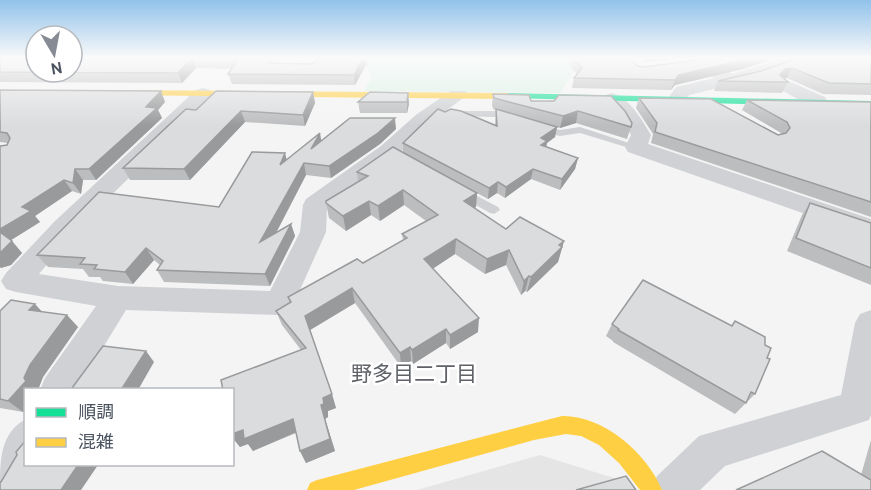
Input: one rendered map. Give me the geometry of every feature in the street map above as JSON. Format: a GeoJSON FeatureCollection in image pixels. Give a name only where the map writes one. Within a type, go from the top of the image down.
{"type":"FeatureCollection","features":[{"type":"Feature","properties":{"kind":"street"},"geometry":{"type":"LineString","coordinates":[[676,100],[682,91],[725,81]]}},
{"type":"Feature","properties":{"kind":"street"},"geometry":{"type":"LineString","coordinates":[[786,85],[818,101]]}},
{"type":"Feature","properties":{"kind":"street"},"geometry":{"type":"LineString","coordinates":[[108,93],[458,95],[818,101],[871,104]]}},
{"type":"Feature","properties":{"kind":"street"},"geometry":{"type":"LineString","coordinates":[[8,288],[64,227],[203,94]]}},
{"type":"Feature","properties":{"kind":"street"},"geometry":{"type":"LineString","coordinates":[[8,288],[118,298],[279,303],[313,232],[315,205],[395,154],[430,114],[458,95]]}},
{"type":"Feature","properties":{"kind":"street"},"geometry":{"type":"LineString","coordinates":[[612,99],[631,118],[641,135],[636,147],[871,228]]}},
{"type":"Feature","properties":{"kind":"street"},"geometry":{"type":"LineString","coordinates":[[708,100],[745,122]]}},
{"type":"Feature","properties":{"kind":"street"},"geometry":{"type":"LineString","coordinates":[[392,123],[430,114]]}},
{"type":"Feature","properties":{"kind":"street"},"geometry":{"type":"LineString","coordinates":[[58,388],[118,298]]}},
{"type":"Feature","properties":{"kind":"street"},"geometry":{"type":"LineString","coordinates":[[671,490],[712,450],[856,408],[871,323]]}},
{"type":"Feature","properties":{"kind":"street"},"geometry":{"type":"LineString","coordinates":[[317,490],[522,434],[564,425],[580,426],[600,434],[621,448],[652,490]]}},
{"type":"Feature","properties":{"kind":"street"},"geometry":{"type":"LineString","coordinates":[[0,478],[24,441]]}},
{"type":"Feature","properties":{"kind":"lane"},"geometry":{"type":"LineString","coordinates":[[430,114],[462,116],[495,114],[560,132],[580,130],[636,147]]}},
{"type":"Feature","properties":{"kind":"lane"},"geometry":{"type":"LineString","coordinates":[[452,187],[494,210]]}},
{"type":"Feature","properties":{"kind":"shaded area"},"geometry":{"type":"Polygon","coordinates":[[[540,455],[617,479],[625,490],[417,490],[540,455]]]}},
{"type":"Feature","properties":{"kind":"green space"},"geometry":{"type":"Polygon","coordinates":[[[370,81],[568,81],[560,93],[364,91],[370,81]]]}},
{"type":"Feature","properties":{"kind":"building"},"geometry":{"type":"Polygon","coordinates":[[[718,81],[787,81],[788,82],[718,81]]]}},
{"type":"Feature","properties":{"kind":"building"},"geometry":{"type":"Polygon","coordinates":[[[824,81],[871,81],[871,84],[824,81]]]}},
{"type":"Feature","properties":{"kind":"building"},"geometry":{"type":"Polygon","coordinates":[[[0,90],[161,91],[146,107],[157,108],[89,169],[75,169],[73,183],[64,180],[22,207],[31,211],[0,229],[0,146],[7,145],[10,138],[7,133],[0,132],[0,90]]]}},
{"type":"Feature","properties":{"kind":"building"},"geometry":{"type":"Polygon","coordinates":[[[216,91],[313,92],[303,115],[241,111],[184,169],[123,168],[186,109],[196,110],[216,91]]]}},
{"type":"Feature","properties":{"kind":"building"},"geometry":{"type":"Polygon","coordinates":[[[370,92],[408,93],[407,102],[358,102],[370,92]]]}},
{"type":"Feature","properties":{"kind":"building"},"geometry":{"type":"Polygon","coordinates":[[[493,94],[529,95],[531,101],[554,101],[559,95],[611,96],[625,111],[632,123],[631,127],[578,111],[563,116],[494,98],[493,94]]]}},
{"type":"Feature","properties":{"kind":"building"},"geometry":{"type":"Polygon","coordinates":[[[639,98],[711,99],[778,135],[786,133],[790,128],[787,122],[747,100],[871,102],[871,202],[655,132],[657,123],[639,98]]]}},
{"type":"Feature","properties":{"kind":"building"},"geometry":{"type":"Polygon","coordinates":[[[438,109],[445,112],[451,109],[461,111],[497,126],[496,109],[557,127],[541,138],[547,141],[541,145],[578,158],[562,179],[533,169],[506,187],[498,182],[489,188],[403,143],[438,109]]]}},
{"type":"Feature","properties":{"kind":"building"},"geometry":{"type":"Polygon","coordinates":[[[350,118],[395,118],[378,133],[329,166],[304,163],[260,242],[291,224],[265,274],[157,270],[163,261],[146,248],[125,272],[94,269],[97,265],[80,264],[85,258],[37,255],[99,192],[219,207],[252,152],[285,153],[280,165],[320,133],[311,149],[350,118]]]}},
{"type":"Feature","properties":{"kind":"building"},"geometry":{"type":"Polygon","coordinates":[[[393,147],[477,193],[464,201],[506,229],[520,217],[564,241],[559,245],[562,247],[524,281],[509,250],[487,259],[456,239],[424,259],[479,318],[450,335],[446,329],[412,350],[410,347],[400,353],[352,288],[305,316],[332,394],[323,398],[324,404],[321,405],[330,439],[300,451],[293,419],[244,439],[243,430],[234,433],[234,388],[223,388],[221,380],[306,348],[276,311],[291,302],[288,297],[357,259],[363,263],[407,238],[402,234],[438,215],[403,190],[378,206],[369,201],[343,216],[326,201],[368,176],[357,172],[393,147]]]}},
{"type":"Feature","properties":{"kind":"building"},"geometry":{"type":"Polygon","coordinates":[[[810,203],[871,223],[871,268],[796,238],[810,203]]]}},
{"type":"Feature","properties":{"kind":"building"},"geometry":{"type":"Polygon","coordinates":[[[0,232],[12,241],[0,253],[0,232]]]}},
{"type":"Feature","properties":{"kind":"building"},"geometry":{"type":"Polygon","coordinates":[[[643,280],[732,326],[735,321],[765,337],[765,345],[771,348],[767,358],[770,359],[755,394],[751,392],[746,403],[618,330],[612,324],[643,280]]]}},
{"type":"Feature","properties":{"kind":"building"},"geometry":{"type":"Polygon","coordinates":[[[11,300],[35,304],[29,310],[67,315],[30,365],[24,378],[26,381],[8,401],[0,399],[0,311],[11,300]]]}},
{"type":"Feature","properties":{"kind":"building"},"geometry":{"type":"Polygon","coordinates":[[[103,346],[146,351],[122,388],[72,388],[103,346]]]}},
{"type":"Feature","properties":{"kind":"building"},"geometry":{"type":"Polygon","coordinates":[[[24,442],[24,466],[77,466],[61,490],[0,490],[0,482],[17,455],[16,452],[24,442]]]}},
{"type":"Feature","properties":{"kind":"building"},"geometry":{"type":"Polygon","coordinates":[[[822,451],[871,480],[871,490],[736,490],[822,451]]]}},
{"type":"Feature","properties":{"kind":"building"},"geometry":{"type":"Polygon","coordinates":[[[626,476],[636,490],[576,490],[626,476]]]}},
{"type":"Feature","properties":{"kind":"traffic: fast"},"geometry":{"type":"LineString","coordinates":[[507,96],[871,104]]}},
{"type":"Feature","properties":{"kind":"traffic: slow"},"geometry":{"type":"LineString","coordinates":[[117,93],[507,96]]}},
{"type":"Feature","properties":{"kind":"traffic: slow"},"geometry":{"type":"LineString","coordinates":[[317,490],[534,431],[566,425],[594,431],[605,438],[626,457],[652,490]]}},
{"type":"Feature","properties":{"kind":"district","name":"野多目二丁目"},"geometry":{"type":"Point","coordinates":[414,375]}}]}
